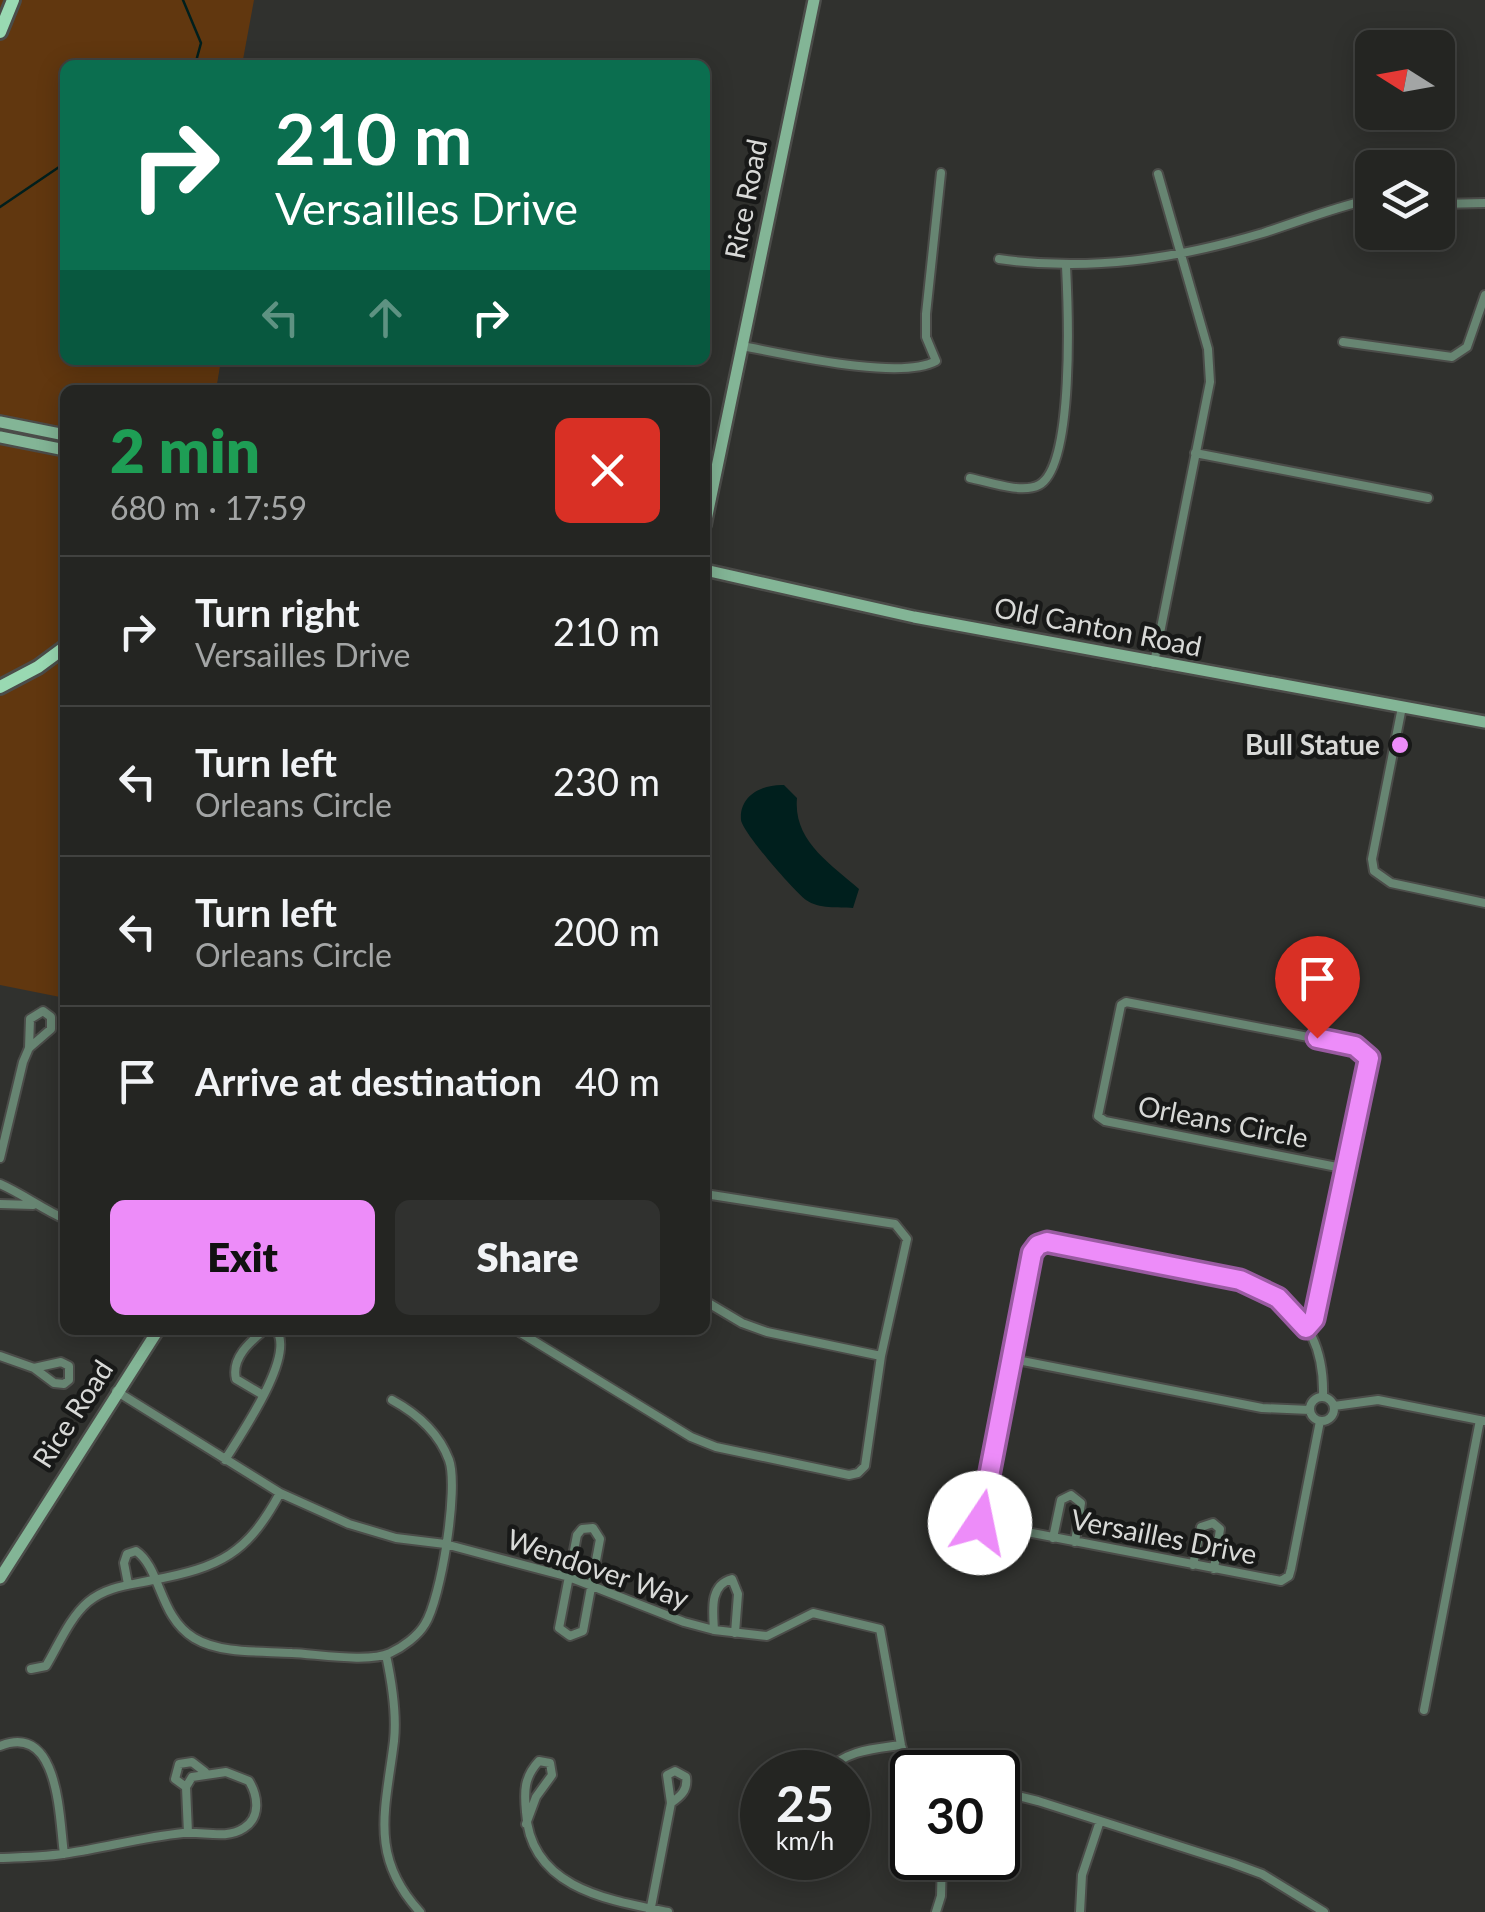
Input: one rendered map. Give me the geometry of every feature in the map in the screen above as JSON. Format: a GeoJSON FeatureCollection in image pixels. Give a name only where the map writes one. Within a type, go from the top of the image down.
{"type":"FeatureCollection","features":[{"type":"Feature","properties":{"kind":"main road"},"geometry":{"type":"LineString","coordinates":[[0,32],[12,0]]}},
{"type":"Feature","properties":{"kind":"main road","name":"Rice Road"},"geometry":{"type":"LineString","coordinates":[[710,501],[814,0]]}},
{"type":"Feature","properties":{"kind":"main road"},"geometry":{"type":"LineString","coordinates":[[0,422],[60,434]]}},
{"type":"Feature","properties":{"kind":"main road"},"geometry":{"type":"LineString","coordinates":[[0,437],[60,449]]}},
{"type":"Feature","properties":{"kind":"main road","name":"Old Canton Road"},"geometry":{"type":"LineString","coordinates":[[710,571],[914,618],[1485,722]]}},
{"type":"Feature","properties":{"kind":"main road"},"geometry":{"type":"LineString","coordinates":[[0,687],[60,651]]}},
{"type":"Feature","properties":{"kind":"main road","name":"Rice Road"},"geometry":{"type":"LineString","coordinates":[[0,1578],[155,1335]]}},
{"type":"Feature","properties":{"kind":"street"},"geometry":{"type":"LineString","coordinates":[[742,346],[896,368],[923,368],[936,360],[929,350],[926,314],[941,174]]}},
{"type":"Feature","properties":{"kind":"street"},"geometry":{"type":"LineString","coordinates":[[1154,663],[1210,382],[1208,349],[1158,174]]}},
{"type":"Feature","properties":{"kind":"street"},"geometry":{"type":"LineString","coordinates":[[999,259],[1066,266],[1183,254],[1355,203]]}},
{"type":"Feature","properties":{"kind":"street"},"geometry":{"type":"LineString","coordinates":[[1455,204],[1485,205]]}},
{"type":"Feature","properties":{"kind":"street"},"geometry":{"type":"LineString","coordinates":[[970,478],[1030,489],[1044,483],[1054,467],[1065,405],[1070,332],[1066,266]]}},
{"type":"Feature","properties":{"kind":"street"},"geometry":{"type":"LineString","coordinates":[[1343,342],[1452,357],[1466,347],[1485,295]]}},
{"type":"Feature","properties":{"kind":"street"},"geometry":{"type":"LineString","coordinates":[[1195,453],[1428,498]]}},
{"type":"Feature","properties":{"kind":"street"},"geometry":{"type":"LineString","coordinates":[[1402,707],[1372,859],[1374,871],[1391,883],[1485,903]]}},
{"type":"Feature","properties":{"kind":"street","name":"Orleans Circle"},"geometry":{"type":"LineString","coordinates":[[1306,1328],[1318,1312],[1347,1169],[1369,1058],[1365,1051],[1317,1038],[1126,1002],[1121,1005],[1098,1116],[1105,1121],[1347,1169]]}},
{"type":"Feature","properties":{"kind":"street"},"geometry":{"type":"LineString","coordinates":[[0,1158],[18,1076],[29,1048],[30,1019],[43,1011],[52,1017],[52,1029],[29,1048]]}},
{"type":"Feature","properties":{"kind":"street"},"geometry":{"type":"LineString","coordinates":[[0,1184],[25,1196],[33,1205]]}},
{"type":"Feature","properties":{"kind":"street"},"geometry":{"type":"LineString","coordinates":[[524,1335],[691,1437],[716,1446],[858,1474],[864,1466],[906,1239],[903,1230],[895,1224],[710,1195]]}},
{"type":"Feature","properties":{"kind":"street"},"geometry":{"type":"LineString","coordinates":[[0,1204],[33,1205],[60,1217]]}},
{"type":"Feature","properties":{"kind":"street"},"geometry":{"type":"LineString","coordinates":[[1001,1528],[994,1555],[983,1558],[974,1549],[1032,1253],[1038,1245],[1047,1242],[1240,1280],[1278,1298],[1306,1328],[1320,1365],[1323,1397],[1334,1406],[1378,1400],[1483,1420],[1424,1710]]}},
{"type":"Feature","properties":{"kind":"street"},"geometry":{"type":"LineString","coordinates":[[710,1304],[767,1332],[882,1356]]}},
{"type":"Feature","properties":{"kind":"street"},"geometry":{"type":"LineString","coordinates":[[259,1335],[236,1359],[234,1370],[236,1379],[263,1394]]}},
{"type":"Feature","properties":{"kind":"street"},"geometry":{"type":"LineString","coordinates":[[226,1460],[279,1360],[279,1335]]}},
{"type":"Feature","properties":{"kind":"street"},"geometry":{"type":"LineString","coordinates":[[0,1356],[34,1368],[54,1383],[69,1380],[70,1366],[60,1362],[34,1368]]}},
{"type":"Feature","properties":{"kind":"street"},"geometry":{"type":"LineString","coordinates":[[1012,1360],[1262,1408],[1310,1410],[1320,1421],[1330,1418],[1334,1406]]}},
{"type":"Feature","properties":{"kind":"street","name":"Wendover Way"},"geometry":{"type":"LineString","coordinates":[[116,1391],[280,1493],[349,1524],[569,1576],[714,1630],[767,1636],[813,1613],[880,1629],[902,1750]]}},
{"type":"Feature","properties":{"kind":"street"},"geometry":{"type":"LineString","coordinates":[[1310,1410],[1314,1400],[1323,1397]]}},
{"type":"Feature","properties":{"kind":"street"},"geometry":{"type":"LineString","coordinates":[[128,1584],[124,1562],[127,1554],[136,1550],[144,1556],[179,1625],[196,1639],[223,1647],[386,1656],[407,1644],[425,1625],[434,1599],[453,1489],[450,1461],[435,1435],[412,1411],[392,1400]]}},
{"type":"Feature","properties":{"kind":"street","name":"Versailles Drive"},"geometry":{"type":"LineString","coordinates":[[980,1523],[1274,1581],[1288,1576],[1320,1421]]}},
{"type":"Feature","properties":{"kind":"street"},"geometry":{"type":"LineString","coordinates":[[31,1669],[46,1666],[86,1603],[103,1592],[210,1566],[240,1550],[265,1520],[280,1493]]}},
{"type":"Feature","properties":{"kind":"street"},"geometry":{"type":"LineString","coordinates":[[1053,1538],[1060,1503],[1070,1495],[1079,1499],[1082,1508],[1075,1542]]}},
{"type":"Feature","properties":{"kind":"street"},"geometry":{"type":"LineString","coordinates":[[1193,1565],[1201,1526],[1213,1523],[1221,1536],[1214,1569]]}},
{"type":"Feature","properties":{"kind":"street"},"geometry":{"type":"LineString","coordinates":[[593,1528],[600,1539],[593,1586],[582,1631],[577,1635],[564,1634],[559,1628],[569,1576],[577,1535],[582,1529],[593,1528]]}},
{"type":"Feature","properties":{"kind":"street"},"geometry":{"type":"LineString","coordinates":[[714,1630],[716,1589],[732,1579],[738,1594],[735,1633]]}},
{"type":"Feature","properties":{"kind":"street"},"geometry":{"type":"LineString","coordinates":[[386,1656],[394,1706],[394,1739],[384,1796],[384,1838],[393,1875],[420,1912]]}},
{"type":"Feature","properties":{"kind":"street"},"geometry":{"type":"LineString","coordinates":[[859,1750],[901,1745]]}},
{"type":"Feature","properties":{"kind":"street"},"geometry":{"type":"LineString","coordinates":[[0,1746],[29,1746],[44,1754],[52,1769],[64,1854]]}},
{"type":"Feature","properties":{"kind":"street"},"geometry":{"type":"LineString","coordinates":[[526,1824],[536,1797],[552,1776],[550,1763],[545,1760],[535,1765],[526,1782],[526,1824],[535,1848],[553,1872],[573,1887],[598,1897],[668,1912]]}},
{"type":"Feature","properties":{"kind":"street"},"geometry":{"type":"LineString","coordinates":[[186,1786],[175,1779],[179,1764],[192,1762],[206,1773]]}},
{"type":"Feature","properties":{"kind":"street"},"geometry":{"type":"LineString","coordinates":[[0,1858],[64,1854],[188,1832],[233,1833],[247,1827],[256,1812],[258,1800],[248,1781],[226,1772],[192,1777],[186,1786],[188,1832]]}},
{"type":"Feature","properties":{"kind":"street"},"geometry":{"type":"LineString","coordinates":[[1020,1797],[1262,1874],[1324,1912]]}},
{"type":"Feature","properties":{"kind":"street"},"geometry":{"type":"LineString","coordinates":[[650,1910],[671,1803]]}},
{"type":"Feature","properties":{"kind":"street"},"geometry":{"type":"LineString","coordinates":[[1080,1912],[1082,1874],[1100,1822]]}},
{"type":"Feature","properties":{"kind":"street"},"geometry":{"type":"LineString","coordinates":[[936,1912],[941,1880]]}},
{"type":"Feature","properties":{"kind":"shaded area"},"geometry":{"type":"Polygon","coordinates":[[[0,0],[254,0],[243,60],[60,60],[60,365],[220,365],[217,385],[60,385],[60,997],[0,985],[0,0]]]}},
{"type":"Feature","properties":{"kind":"water"},"geometry":{"type":"Polygon","coordinates":[[[784,785],[797,798],[797,813],[807,839],[859,889],[853,908],[823,906],[806,900],[744,827],[741,811],[748,798],[761,789],[784,785]]]}},
{"type":"Feature","properties":{"kind":"waterway"},"geometry":{"type":"LineString","coordinates":[[183,0],[201,43],[196,60]]}},
{"type":"Feature","properties":{"kind":"waterway"},"geometry":{"type":"LineString","coordinates":[[0,207],[60,166]]}},
{"type":"Feature","properties":{"kind":"place","name":"Bull Statue"},"geometry":{"type":"Point","coordinates":[1400,745]}},
{"type":"Feature","properties":{"kind":"route"},"geometry":{"type":"LineString","coordinates":[[980,1523],[1032,1253],[1038,1245],[1047,1242],[1240,1280],[1278,1298],[1306,1328],[1314,1319],[1369,1058],[1355,1046],[1317,1038]]}}]}
